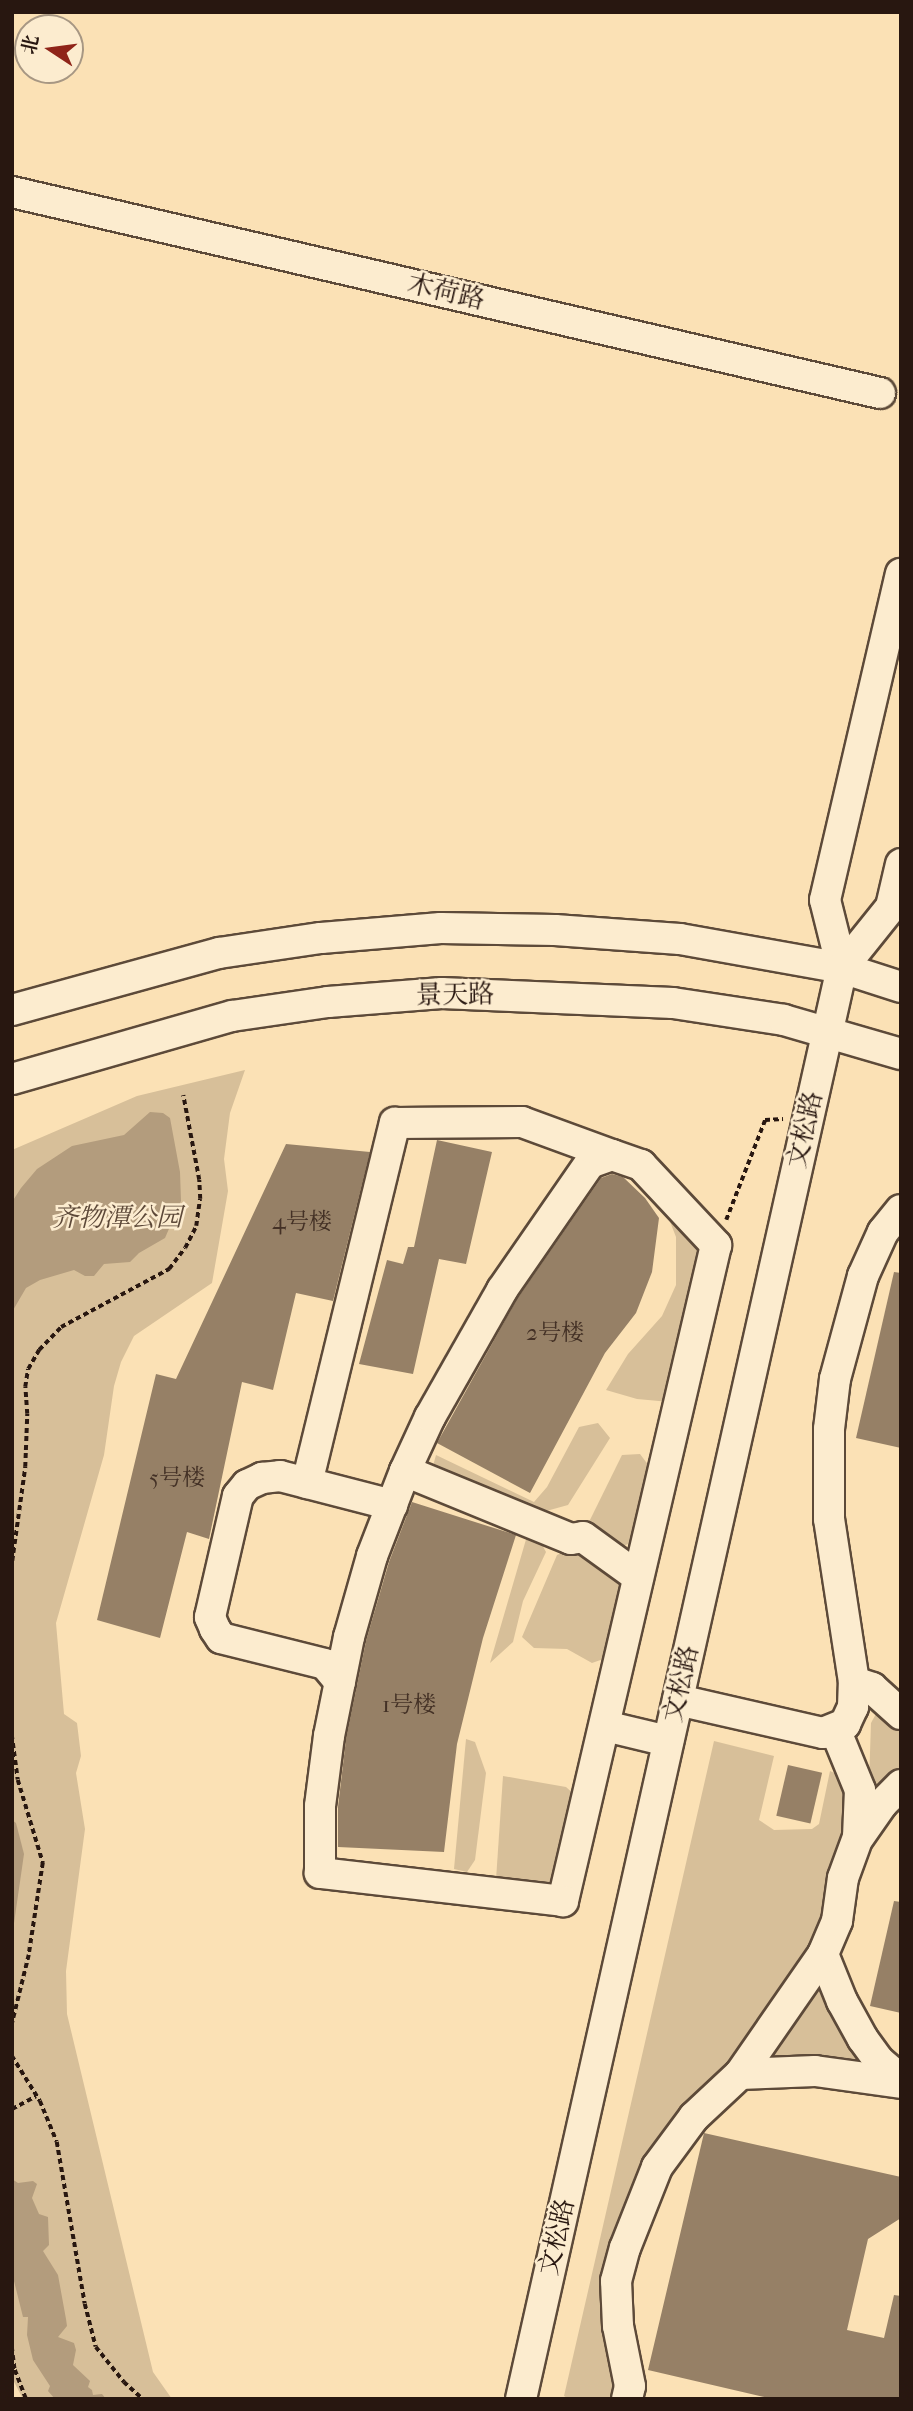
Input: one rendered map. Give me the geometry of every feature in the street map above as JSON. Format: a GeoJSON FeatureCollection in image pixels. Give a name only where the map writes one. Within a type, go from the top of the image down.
{"type":"FeatureCollection","features":[{"type":"Feature","properties":{"kind":"street","name":"木荷路"},"geometry":{"type":"LineString","coordinates":[[12,192],[880,393]]}},
{"type":"Feature","properties":{"kind":"street","name":"文松路"},"geometry":{"type":"LineString","coordinates":[[842,968],[825,900],[901,574]]}},
{"type":"Feature","properties":{"kind":"street","name":"文松路"},"geometry":{"type":"LineString","coordinates":[[521,2399],[842,968],[891,907],[901,864]]}},
{"type":"Feature","properties":{"kind":"street"},"geometry":{"type":"LineString","coordinates":[[12,1010],[219,953],[321,938],[441,928],[555,930],[680,939],[842,968],[901,987]]}},
{"type":"Feature","properties":{"kind":"street","name":"景天路"},"geometry":{"type":"LineString","coordinates":[[12,1079],[232,1016],[328,1002],[442,993],[673,1003],[784,1020],[901,1054]]}},
{"type":"Feature","properties":{"kind":"street"},"geometry":{"type":"LineString","coordinates":[[307,1483],[395,1123],[522,1122],[641,1165],[716,1245],[562,1901],[320,1873],[320,1807],[340,1682],[372,1556],[405,1471],[430,1417],[502,1290],[590,1163],[612,1155]]}},
{"type":"Feature","properties":{"kind":"street"},"geometry":{"type":"LineString","coordinates":[[678,1700],[823,1733],[845,1724],[853,1707],[854,1682],[829,1519],[828,1429],[835,1379],[863,1276],[883,1232],[901,1210]]}},
{"type":"Feature","properties":{"kind":"street"},"geometry":{"type":"LineString","coordinates":[[405,1471],[571,1539],[583,1537],[638,1577]]}},
{"type":"Feature","properties":{"kind":"street"},"geometry":{"type":"LineString","coordinates":[[340,1682],[325,1664],[221,1638],[210,1617],[238,1496],[247,1485],[262,1478],[279,1476],[392,1504]]}},
{"type":"Feature","properties":{"kind":"street"},"geometry":{"type":"LineString","coordinates":[[854,1682],[872,1688],[901,1714]]}},
{"type":"Feature","properties":{"kind":"street"},"geometry":{"type":"LineString","coordinates":[[604,1726],[668,1741]]}},
{"type":"Feature","properties":{"kind":"street"},"geometry":{"type":"LineString","coordinates":[[835,1729],[860,1790],[859,1838]]}},
{"type":"Feature","properties":{"kind":"street"},"geometry":{"type":"LineString","coordinates":[[627,2399],[630,2386],[618,2326],[616,2281],[625,2248],[657,2167],[694,2117],[740,2074],[823,1954],[837,1921],[843,1878],[859,1838],[882,1804],[901,1784]]}},
{"type":"Feature","properties":{"kind":"street"},"geometry":{"type":"LineString","coordinates":[[823,1954],[842,2001],[863,2039],[878,2060],[901,2081]]}},
{"type":"Feature","properties":{"kind":"street"},"geometry":{"type":"LineString","coordinates":[[740,2074],[815,2071],[901,2081]]}},
{"type":"Feature","properties":{"kind":"path"},"geometry":{"type":"LineString","coordinates":[[12,1561],[25,1467],[25,1387],[28,1369],[39,1350],[61,1327],[169,1269],[186,1248],[195,1226],[200,1199],[199,1180],[183,1095]]}},
{"type":"Feature","properties":{"kind":"path"},"geometry":{"type":"LineString","coordinates":[[716,1245],[765,1121],[808,1117]]}},
{"type":"Feature","properties":{"kind":"path"},"geometry":{"type":"LineString","coordinates":[[12,1735],[18,1780],[34,1824],[43,1863],[27,1966],[12,2024]]}},
{"type":"Feature","properties":{"kind":"path"},"geometry":{"type":"LineString","coordinates":[[12,2056],[36,2096],[60,2155],[65,2197],[96,2347],[124,2382],[143,2399]]}},
{"type":"Feature","properties":{"kind":"path"},"geometry":{"type":"LineString","coordinates":[[13,2109],[36,2096]]}},
{"type":"Feature","properties":{"kind":"path"},"geometry":{"type":"LineString","coordinates":[[12,2347],[15,2370],[26,2399]]}},
{"type":"Feature","properties":{"kind":"green space","name":"齐物潭公园"},"geometry":{"type":"Polygon","coordinates":[[[245,1070],[230,1113],[224,1159],[228,1191],[212,1283],[134,1336],[121,1362],[114,1386],[104,1455],[56,1623],[64,1714],[77,1723],[81,1756],[76,1773],[85,1829],[66,1971],[67,2014],[153,2372],[172,2399],[23,2399],[12,2378],[12,1150],[137,1096],[245,1070]]]}},
{"type":"Feature","properties":{"kind":"green space"},"geometry":{"type":"Polygon","coordinates":[[[632,1173],[703,1251],[670,1402],[637,1399],[606,1390],[628,1354],[662,1316],[676,1285],[676,1237],[669,1219],[632,1173]]]}},
{"type":"Feature","properties":{"kind":"green space"},"geometry":{"type":"Polygon","coordinates":[[[598,1423],[610,1438],[568,1505],[539,1513],[433,1466],[436,1455],[534,1502],[547,1487],[579,1427],[598,1423]]]}},
{"type":"Feature","properties":{"kind":"green space"},"geometry":{"type":"Polygon","coordinates":[[[640,1454],[652,1470],[638,1540],[623,1546],[611,1543],[587,1526],[622,1455],[640,1454]]]}},
{"type":"Feature","properties":{"kind":"green space"},"geometry":{"type":"Polygon","coordinates":[[[527,1536],[540,1541],[546,1552],[523,1601],[513,1642],[490,1663],[527,1536]]]}},
{"type":"Feature","properties":{"kind":"green space"},"geometry":{"type":"Polygon","coordinates":[[[574,1547],[626,1577],[609,1657],[592,1663],[567,1649],[534,1648],[522,1637],[557,1555],[574,1547]]]}},
{"type":"Feature","properties":{"kind":"green space"},"geometry":{"type":"Polygon","coordinates":[[[877,1712],[901,1724],[901,1774],[875,1794],[869,1783],[871,1723],[877,1712]]]}},
{"type":"Feature","properties":{"kind":"green space"},"geometry":{"type":"Polygon","coordinates":[[[466,1739],[475,1742],[486,1773],[475,1860],[467,1872],[454,1869],[466,1739]]]}},
{"type":"Feature","properties":{"kind":"green space"},"geometry":{"type":"Polygon","coordinates":[[[714,1741],[774,1756],[759,1820],[774,1830],[812,1829],[819,1824],[830,1771],[841,1776],[851,1787],[849,1831],[819,1937],[738,2060],[645,2161],[615,2399],[569,2399],[564,2396],[714,1741]]]}},
{"type":"Feature","properties":{"kind":"green space"},"geometry":{"type":"Polygon","coordinates":[[[503,1776],[566,1787],[576,1796],[556,1889],[496,1880],[503,1776]]]}},
{"type":"Feature","properties":{"kind":"green space"},"geometry":{"type":"Polygon","coordinates":[[[818,1986],[824,1986],[859,2056],[853,2064],[770,2061],[771,2053],[818,1986]]]}},
{"type":"Feature","properties":{"kind":"shaded area"},"geometry":{"type":"Polygon","coordinates":[[[150,1112],[163,1113],[170,1118],[180,1172],[181,1201],[165,1238],[139,1253],[130,1262],[104,1264],[94,1276],[85,1276],[74,1270],[40,1280],[26,1288],[12,1312],[12,1202],[21,1188],[37,1169],[72,1146],[124,1135],[150,1112]]]}},
{"type":"Feature","properties":{"kind":"shaded area"},"geometry":{"type":"Polygon","coordinates":[[[12,1820],[16,1823],[24,1854],[12,1937],[12,1820]]]}},
{"type":"Feature","properties":{"kind":"shaded area"},"geometry":{"type":"Polygon","coordinates":[[[12,2179],[18,2183],[33,2181],[37,2184],[32,2198],[39,2214],[48,2217],[49,2245],[43,2251],[58,2275],[67,2326],[58,2337],[74,2343],[76,2350],[73,2365],[90,2381],[88,2387],[93,2395],[102,2394],[106,2399],[55,2399],[48,2391],[50,2386],[33,2360],[27,2335],[28,2317],[23,2317],[12,2273],[12,2179]]]}},
{"type":"Feature","properties":{"kind":"building"},"geometry":{"type":"Polygon","coordinates":[[[437,1140],[492,1152],[466,1264],[439,1259],[413,1374],[359,1364],[387,1260],[403,1264],[408,1247],[414,1247],[437,1140]]]}},
{"type":"Feature","properties":{"kind":"building"},"geometry":{"type":"Polygon","coordinates":[[[286,1144],[370,1152],[333,1301],[296,1293],[273,1390],[242,1382],[209,1539],[187,1532],[160,1638],[97,1620],[156,1374],[176,1379],[286,1144]]]}},
{"type":"Feature","properties":{"kind":"building"},"geometry":{"type":"Polygon","coordinates":[[[612,1174],[623,1177],[645,1198],[659,1218],[652,1272],[636,1313],[605,1353],[530,1493],[437,1443],[517,1299],[601,1178],[612,1174]]]}},
{"type":"Feature","properties":{"kind":"building"},"geometry":{"type":"Polygon","coordinates":[[[894,1272],[901,1273],[901,1448],[856,1438],[894,1272]]]}},
{"type":"Feature","properties":{"kind":"building"},"geometry":{"type":"Polygon","coordinates":[[[412,1502],[516,1535],[483,1638],[457,1744],[444,1852],[338,1847],[338,1807],[346,1739],[366,1641],[389,1562],[412,1502]]]}},
{"type":"Feature","properties":{"kind":"building"},"geometry":{"type":"Polygon","coordinates":[[[788,1765],[822,1773],[810,1824],[776,1816],[788,1765]]]}},
{"type":"Feature","properties":{"kind":"building"},"geometry":{"type":"Polygon","coordinates":[[[894,1901],[901,1902],[901,2013],[870,2006],[894,1901]]]}},
{"type":"Feature","properties":{"kind":"building"},"geometry":{"type":"Polygon","coordinates":[[[704,2133],[901,2177],[901,2218],[868,2239],[847,2330],[884,2338],[894,2295],[901,2296],[901,2399],[773,2399],[648,2370],[704,2133]]]}}]}
